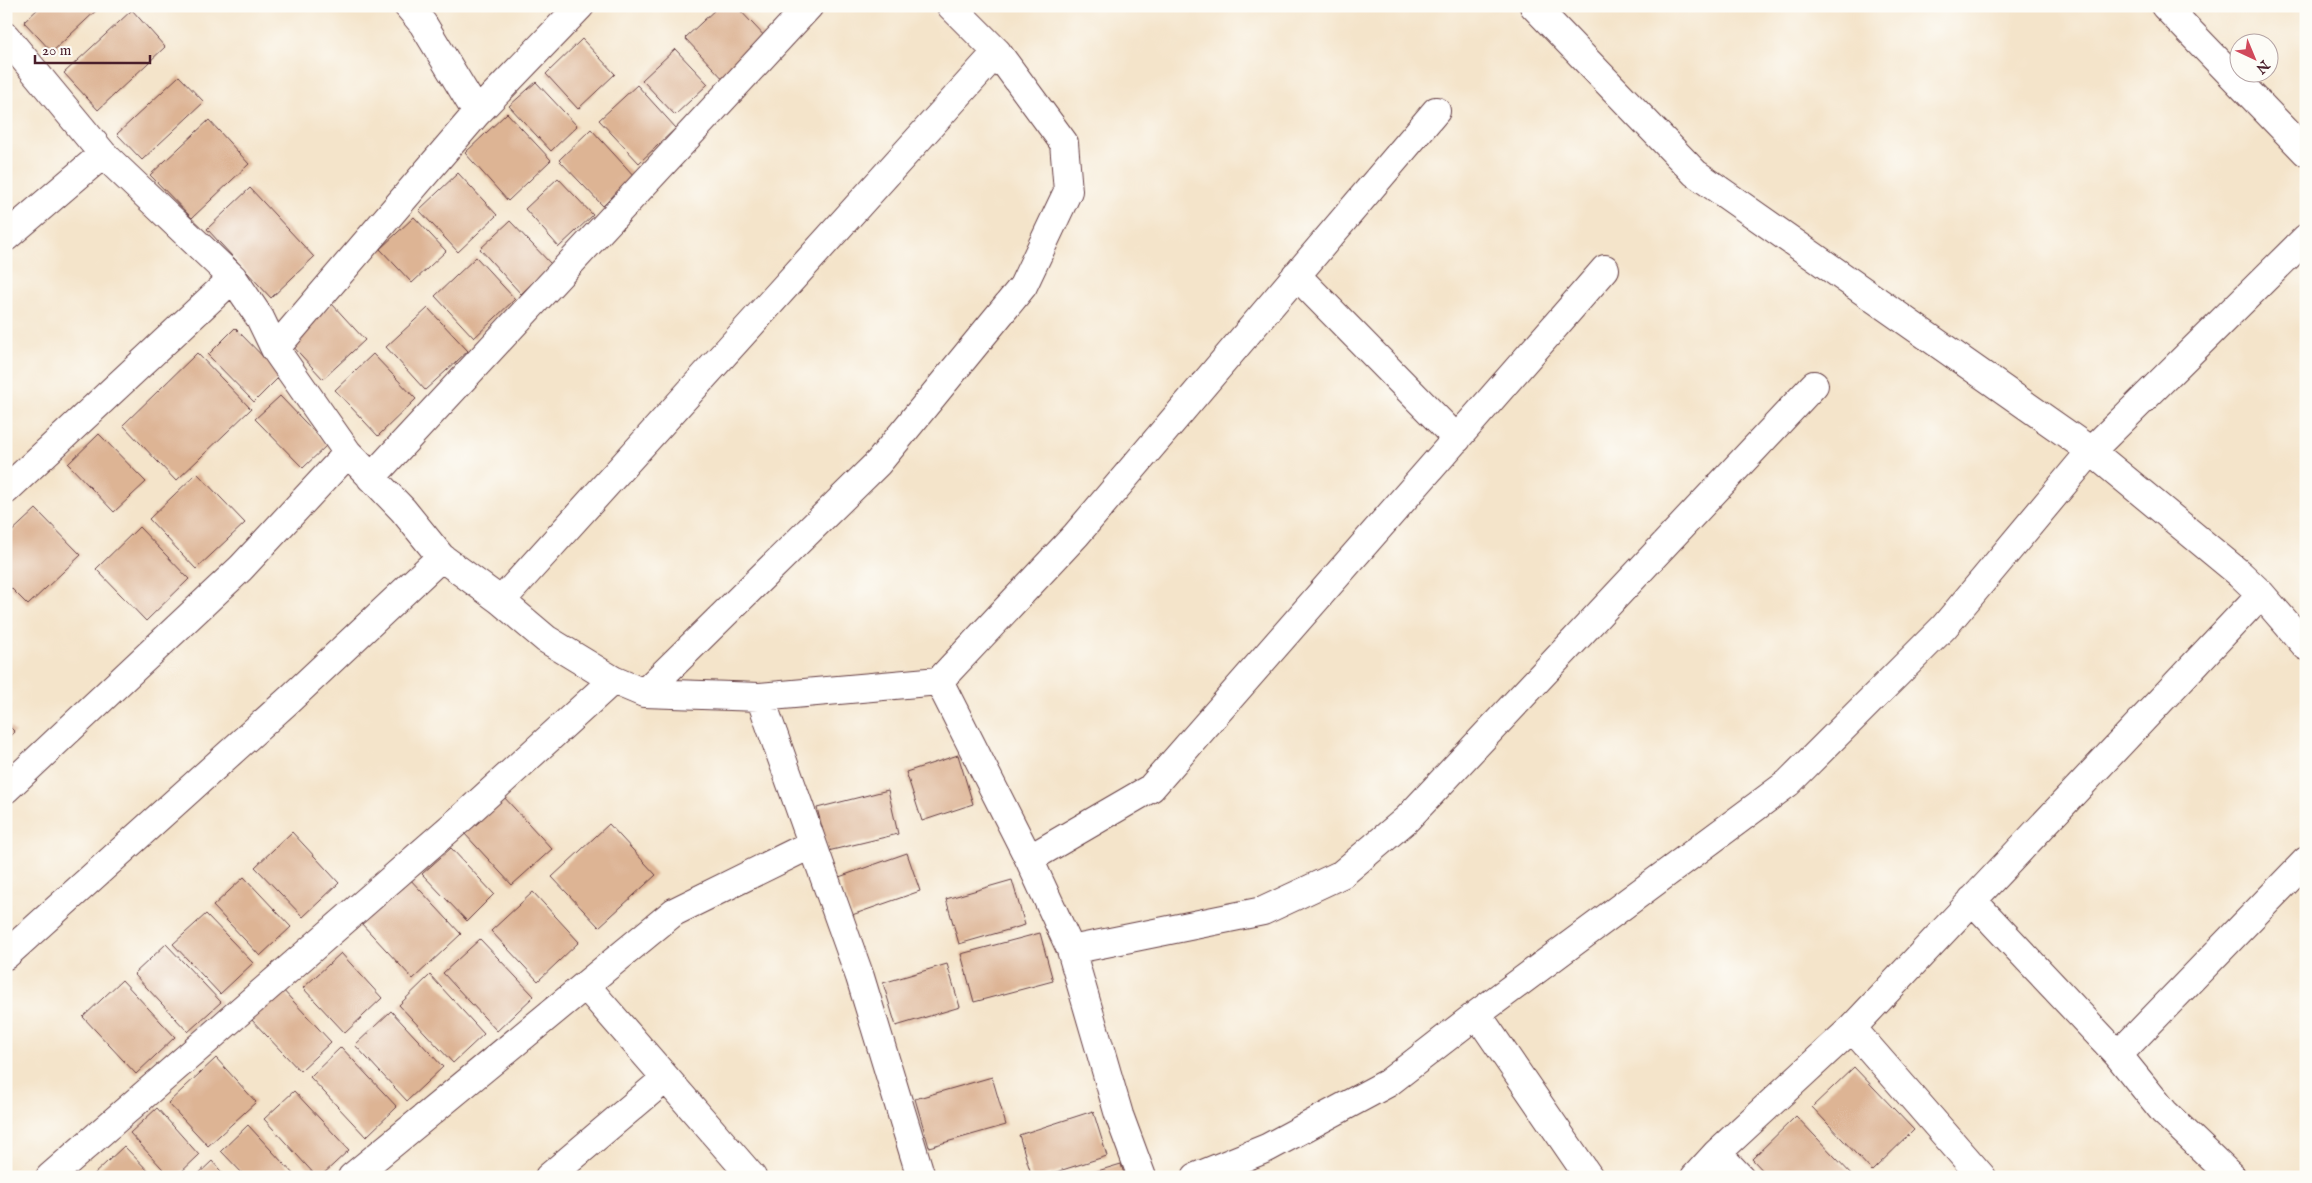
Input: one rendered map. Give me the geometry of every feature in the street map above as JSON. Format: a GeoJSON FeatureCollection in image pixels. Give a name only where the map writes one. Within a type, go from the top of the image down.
{"type":"FeatureCollection","features":[{"type":"Feature","properties":{"kind":"street"},"geometry":{"type":"LineString","coordinates":[[408,6],[423,24],[477,113]]}},
{"type":"Feature","properties":{"kind":"street"},"geometry":{"type":"LineString","coordinates":[[275,349],[477,113],[580,6]]}},
{"type":"Feature","properties":{"kind":"street"},"geometry":{"type":"LineString","coordinates":[[371,478],[809,6]]}},
{"type":"Feature","properties":{"kind":"street"},"geometry":{"type":"LineString","coordinates":[[644,693],[878,463],[1023,286],[1068,191],[1064,142],[996,52],[951,6]]}},
{"type":"Feature","properties":{"kind":"street"},"geometry":{"type":"LineString","coordinates":[[1534,6],[1695,173],[2091,450],[2240,574],[2261,594],[2306,646]]}},
{"type":"Feature","properties":{"kind":"street"},"geometry":{"type":"LineString","coordinates":[[2165,6],[2306,152]]}},
{"type":"Feature","properties":{"kind":"street"},"geometry":{"type":"LineString","coordinates":[[6,37],[103,154],[233,278],[260,318],[275,349],[348,453],[402,510],[440,557],[501,601],[546,638],[613,680],[644,693],[760,697],[939,681],[1076,535],[1436,111]]}},
{"type":"Feature","properties":{"kind":"street"},"geometry":{"type":"LineString","coordinates":[[501,601],[996,52]]}},
{"type":"Feature","properties":{"kind":"street"},"geometry":{"type":"LineString","coordinates":[[6,237],[103,154]]}},
{"type":"Feature","properties":{"kind":"street"},"geometry":{"type":"LineString","coordinates":[[1196,1177],[1266,1148],[1388,1083],[1477,1014],[1788,782],[1944,626],[2091,450],[2306,238]]}},
{"type":"Feature","properties":{"kind":"street"},"geometry":{"type":"LineString","coordinates":[[1029,859],[1151,788],[1606,269]]}},
{"type":"Feature","properties":{"kind":"street"},"geometry":{"type":"LineString","coordinates":[[1296,275],[1457,439]]}},
{"type":"Feature","properties":{"kind":"street"},"geometry":{"type":"LineString","coordinates":[[6,490],[233,278]]}},
{"type":"Feature","properties":{"kind":"street"},"geometry":{"type":"LineString","coordinates":[[1071,950],[1263,911],[1342,874],[1407,818],[1814,385]]}},
{"type":"Feature","properties":{"kind":"street"},"geometry":{"type":"LineString","coordinates":[[6,789],[241,568],[348,453]]}},
{"type":"Feature","properties":{"kind":"street"},"geometry":{"type":"LineString","coordinates":[[6,955],[291,698],[440,557]]}},
{"type":"Feature","properties":{"kind":"street"},"geometry":{"type":"LineString","coordinates":[[1695,1177],[1717,1153],[1852,1028],[2261,594]]}},
{"type":"Feature","properties":{"kind":"street"},"geometry":{"type":"LineString","coordinates":[[50,1177],[464,816],[613,680]]}},
{"type":"Feature","properties":{"kind":"street"},"geometry":{"type":"LineString","coordinates":[[939,681],[1029,859],[1071,950],[1118,1115],[1142,1177]]}},
{"type":"Feature","properties":{"kind":"street"},"geometry":{"type":"LineString","coordinates":[[760,697],[860,977],[921,1177]]}},
{"type":"Feature","properties":{"kind":"street"},"geometry":{"type":"LineString","coordinates":[[352,1177],[674,912],[812,844]]}},
{"type":"Feature","properties":{"kind":"street"},"geometry":{"type":"LineString","coordinates":[[2118,1055],[2306,861]]}},
{"type":"Feature","properties":{"kind":"street"},"geometry":{"type":"LineString","coordinates":[[1972,900],[2118,1055],[2164,1112],[2232,1177]]}},
{"type":"Feature","properties":{"kind":"street"},"geometry":{"type":"LineString","coordinates":[[586,986],[752,1177]]}},
{"type":"Feature","properties":{"kind":"street"},"geometry":{"type":"LineString","coordinates":[[1477,1014],[1589,1177]]}},
{"type":"Feature","properties":{"kind":"street"},"geometry":{"type":"LineString","coordinates":[[1852,1028],[1982,1177]]}},
{"type":"Feature","properties":{"kind":"street"},"geometry":{"type":"LineString","coordinates":[[549,1177],[666,1078]]}},
{"type":"Feature","properties":{"kind":"street"},"geometry":{"type":"LineString","coordinates":[[1717,1153],[1740,1177]]}},
{"type":"Feature","properties":{"kind":"building"},"geometry":{"type":"Polygon","coordinates":[[[41,6],[101,6],[52,52],[24,22],[41,6]]]}},
{"type":"Feature","properties":{"kind":"building"},"geometry":{"type":"Polygon","coordinates":[[[719,6],[736,6],[769,41],[726,82],[685,38],[719,6]]]}},
{"type":"Feature","properties":{"kind":"building"},"geometry":{"type":"Polygon","coordinates":[[[132,10],[165,47],[98,110],[64,73],[132,10]]]}},
{"type":"Feature","properties":{"kind":"building"},"geometry":{"type":"Polygon","coordinates":[[[582,39],[615,74],[578,109],[546,74],[582,39]]]}},
{"type":"Feature","properties":{"kind":"building"},"geometry":{"type":"Polygon","coordinates":[[[675,49],[708,84],[675,115],[642,80],[675,49]]]}},
{"type":"Feature","properties":{"kind":"building"},"geometry":{"type":"Polygon","coordinates":[[[179,76],[204,102],[142,160],[117,134],[179,76]]]}},
{"type":"Feature","properties":{"kind":"building"},"geometry":{"type":"Polygon","coordinates":[[[536,82],[577,126],[551,151],[509,106],[536,82]]]}},
{"type":"Feature","properties":{"kind":"building"},"geometry":{"type":"Polygon","coordinates":[[[637,85],[676,128],[639,163],[599,120],[637,85]]]}},
{"type":"Feature","properties":{"kind":"building"},"geometry":{"type":"Polygon","coordinates":[[[507,113],[551,160],[508,201],[465,153],[507,113]]]}},
{"type":"Feature","properties":{"kind":"building"},"geometry":{"type":"Polygon","coordinates":[[[209,120],[249,164],[192,218],[150,175],[209,120]]]}},
{"type":"Feature","properties":{"kind":"building"},"geometry":{"type":"Polygon","coordinates":[[[591,129],[635,177],[603,206],[559,160],[591,129]]]}},
{"type":"Feature","properties":{"kind":"building"},"geometry":{"type":"Polygon","coordinates":[[[458,173],[497,215],[458,252],[419,210],[458,173]]]}},
{"type":"Feature","properties":{"kind":"building"},"geometry":{"type":"Polygon","coordinates":[[[558,178],[593,215],[559,247],[525,209],[558,178]]]}},
{"type":"Feature","properties":{"kind":"building"},"geometry":{"type":"Polygon","coordinates":[[[250,188],[314,257],[271,298],[207,229],[250,188]]]}},
{"type":"Feature","properties":{"kind":"building"},"geometry":{"type":"Polygon","coordinates":[[[414,217],[446,251],[412,283],[380,249],[414,217]]]}},
{"type":"Feature","properties":{"kind":"building"},"geometry":{"type":"Polygon","coordinates":[[[510,221],[552,265],[521,294],[480,249],[510,221]]]}},
{"type":"Feature","properties":{"kind":"building"},"geometry":{"type":"Polygon","coordinates":[[[476,257],[515,299],[474,338],[435,296],[476,257]]]}},
{"type":"Feature","properties":{"kind":"building"},"geometry":{"type":"Polygon","coordinates":[[[332,304],[365,340],[323,379],[290,343],[332,304]]]}},
{"type":"Feature","properties":{"kind":"building"},"geometry":{"type":"Polygon","coordinates":[[[428,308],[468,351],[425,390],[386,347],[428,308]]]}},
{"type":"Feature","properties":{"kind":"building"},"geometry":{"type":"Polygon","coordinates":[[[235,328],[281,375],[254,402],[208,355],[235,328]]]}},
{"type":"Feature","properties":{"kind":"building"},"geometry":{"type":"Polygon","coordinates":[[[197,353],[251,409],[176,481],[123,425],[197,353]]]}},
{"type":"Feature","properties":{"kind":"building"},"geometry":{"type":"Polygon","coordinates":[[[373,354],[416,399],[378,436],[335,390],[373,354]]]}},
{"type":"Feature","properties":{"kind":"building"},"geometry":{"type":"Polygon","coordinates":[[[280,396],[327,445],[303,468],[255,419],[280,396]]]}},
{"type":"Feature","properties":{"kind":"building"},"geometry":{"type":"Polygon","coordinates":[[[99,434],[146,482],[114,512],[68,464],[99,434]]]}},
{"type":"Feature","properties":{"kind":"building"},"geometry":{"type":"Polygon","coordinates":[[[197,473],[245,523],[196,569],[149,519],[197,473]]]}},
{"type":"Feature","properties":{"kind":"building"},"geometry":{"type":"Polygon","coordinates":[[[36,509],[81,555],[28,605],[6,583],[6,537],[36,509]]]}},
{"type":"Feature","properties":{"kind":"building"},"geometry":{"type":"Polygon","coordinates":[[[139,527],[189,579],[146,621],[96,569],[139,527]]]}},
{"type":"Feature","properties":{"kind":"building"},"geometry":{"type":"Polygon","coordinates":[[[6,723],[15,732],[6,740],[6,723]]]}},
{"type":"Feature","properties":{"kind":"building"},"geometry":{"type":"Polygon","coordinates":[[[958,755],[973,804],[922,821],[906,772],[958,755]]]}},
{"type":"Feature","properties":{"kind":"building"},"geometry":{"type":"Polygon","coordinates":[[[888,790],[898,834],[828,851],[817,808],[888,790]]]}},
{"type":"Feature","properties":{"kind":"building"},"geometry":{"type":"Polygon","coordinates":[[[503,796],[552,849],[512,885],[464,833],[503,796]]]}},
{"type":"Feature","properties":{"kind":"building"},"geometry":{"type":"Polygon","coordinates":[[[609,824],[656,875],[599,927],[552,877],[609,824]]]}},
{"type":"Feature","properties":{"kind":"building"},"geometry":{"type":"Polygon","coordinates":[[[292,832],[339,883],[303,917],[255,867],[292,832]]]}},
{"type":"Feature","properties":{"kind":"building"},"geometry":{"type":"Polygon","coordinates":[[[451,848],[494,894],[467,921],[422,874],[451,848]]]}},
{"type":"Feature","properties":{"kind":"building"},"geometry":{"type":"Polygon","coordinates":[[[907,853],[920,891],[852,915],[839,877],[907,853]]]}},
{"type":"Feature","properties":{"kind":"building"},"geometry":{"type":"Polygon","coordinates":[[[244,877],[291,927],[260,956],[213,906],[244,877]]]}},
{"type":"Feature","properties":{"kind":"building"},"geometry":{"type":"Polygon","coordinates":[[[408,877],[461,934],[413,979],[360,922],[408,877]]]}},
{"type":"Feature","properties":{"kind":"building"},"geometry":{"type":"Polygon","coordinates":[[[1012,880],[1025,925],[959,944],[946,899],[1012,880]]]}},
{"type":"Feature","properties":{"kind":"building"},"geometry":{"type":"Polygon","coordinates":[[[533,892],[579,942],[538,981],[491,931],[533,892]]]}},
{"type":"Feature","properties":{"kind":"building"},"geometry":{"type":"Polygon","coordinates":[[[206,914],[253,963],[220,994],[173,944],[206,914]]]}},
{"type":"Feature","properties":{"kind":"building"},"geometry":{"type":"Polygon","coordinates":[[[1040,933],[1053,981],[974,1002],[961,954],[1040,933]]]}},
{"type":"Feature","properties":{"kind":"building"},"geometry":{"type":"Polygon","coordinates":[[[480,939],[534,996],[497,1031],[443,973],[480,939]]]}},
{"type":"Feature","properties":{"kind":"building"},"geometry":{"type":"Polygon","coordinates":[[[166,944],[221,1002],[188,1032],[134,974],[166,944]]]}},
{"type":"Feature","properties":{"kind":"building"},"geometry":{"type":"Polygon","coordinates":[[[341,953],[382,998],[345,1033],[303,988],[341,953]]]}},
{"type":"Feature","properties":{"kind":"building"},"geometry":{"type":"Polygon","coordinates":[[[947,964],[960,1007],[896,1026],[883,983],[947,964]]]}},
{"type":"Feature","properties":{"kind":"building"},"geometry":{"type":"Polygon","coordinates":[[[430,975],[484,1034],[453,1063],[399,1005],[430,975]]]}},
{"type":"Feature","properties":{"kind":"building"},"geometry":{"type":"Polygon","coordinates":[[[122,980],[175,1037],[136,1074],[83,1017],[122,980]]]}},
{"type":"Feature","properties":{"kind":"building"},"geometry":{"type":"Polygon","coordinates":[[[281,988],[331,1042],[300,1071],[250,1018],[281,988]]]}},
{"type":"Feature","properties":{"kind":"building"},"geometry":{"type":"Polygon","coordinates":[[[391,1011],[443,1067],[407,1101],[355,1045],[391,1011]]]}},
{"type":"Feature","properties":{"kind":"building"},"geometry":{"type":"Polygon","coordinates":[[[341,1047],[397,1107],[366,1137],[310,1077],[341,1047]]]}},
{"type":"Feature","properties":{"kind":"building"},"geometry":{"type":"Polygon","coordinates":[[[216,1058],[256,1102],[208,1146],[168,1103],[216,1058]]]}},
{"type":"Feature","properties":{"kind":"building"},"geometry":{"type":"Polygon","coordinates":[[[1854,1067],[1914,1130],[1872,1171],[1812,1107],[1854,1067]]]}},
{"type":"Feature","properties":{"kind":"building"},"geometry":{"type":"Polygon","coordinates":[[[992,1077],[1006,1125],[929,1147],[915,1099],[992,1077]]]}},
{"type":"Feature","properties":{"kind":"building"},"geometry":{"type":"Polygon","coordinates":[[[294,1091],[349,1150],[320,1177],[317,1177],[264,1119],[294,1091]]]}},
{"type":"Feature","properties":{"kind":"building"},"geometry":{"type":"Polygon","coordinates":[[[157,1108],[199,1155],[176,1177],[170,1177],[130,1133],[157,1108]]]}},
{"type":"Feature","properties":{"kind":"building"},"geometry":{"type":"Polygon","coordinates":[[[1093,1111],[1107,1156],[1040,1177],[1032,1177],[1019,1135],[1093,1111]]]}},
{"type":"Feature","properties":{"kind":"building"},"geometry":{"type":"Polygon","coordinates":[[[1796,1116],[1854,1177],[1769,1177],[1752,1159],[1796,1116]]]}},
{"type":"Feature","properties":{"kind":"building"},"geometry":{"type":"Polygon","coordinates":[[[248,1125],[294,1177],[246,1177],[221,1151],[248,1125]]]}},
{"type":"Feature","properties":{"kind":"building"},"geometry":{"type":"Polygon","coordinates":[[[124,1146],[154,1177],[91,1177],[124,1146]]]}},
{"type":"Feature","properties":{"kind":"building"},"geometry":{"type":"Polygon","coordinates":[[[212,1161],[226,1177],[195,1177],[212,1161]]]}},
{"type":"Feature","properties":{"kind":"building"},"geometry":{"type":"Polygon","coordinates":[[[1121,1164],[1125,1177],[1081,1177],[1081,1176],[1121,1164]]]}}]}
